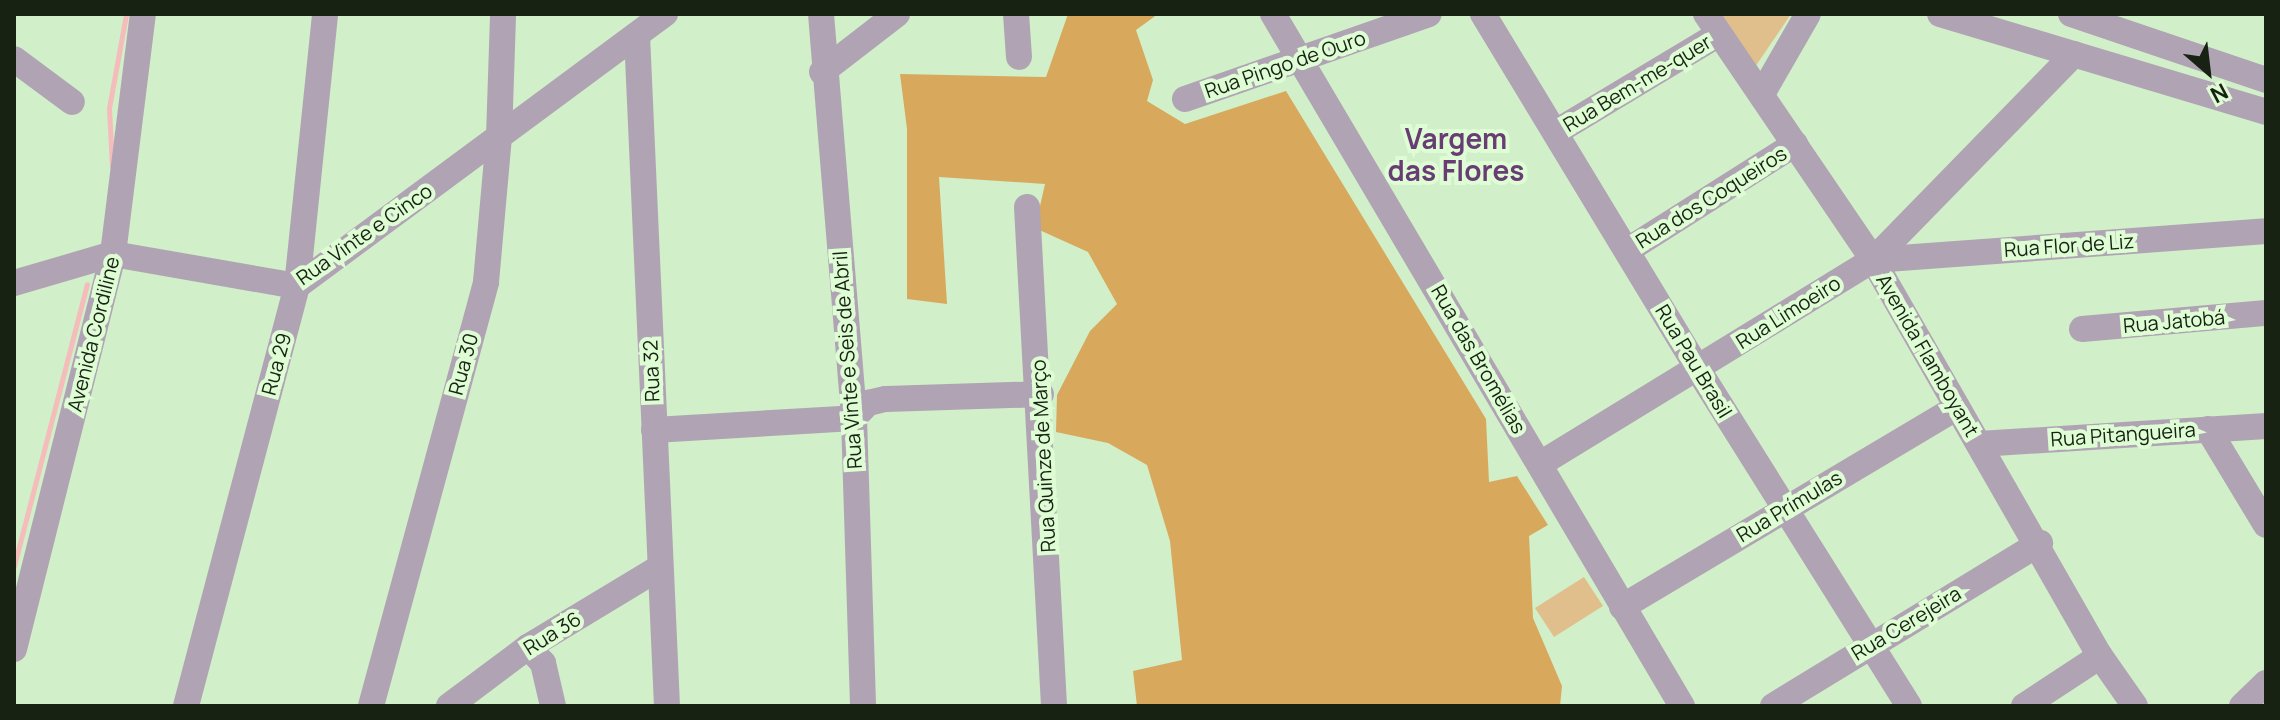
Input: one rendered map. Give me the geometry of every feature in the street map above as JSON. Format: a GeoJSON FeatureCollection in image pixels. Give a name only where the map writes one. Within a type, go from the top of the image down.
{"type":"FeatureCollection","features":[{"type":"Feature","properties":{"kind":"street","name":"Avenida Cordiline"},"geometry":{"type":"LineString","coordinates":[[14,649],[113,254],[143,14]]}},
{"type":"Feature","properties":{"kind":"street","name":"Rua 29"},"geometry":{"type":"LineString","coordinates":[[186,706],[297,286],[325,14]]}},
{"type":"Feature","properties":{"kind":"street","name":"Rua 30"},"geometry":{"type":"LineString","coordinates":[[371,706],[486,282],[499,137],[503,14]]}},
{"type":"Feature","properties":{"kind":"street","name":"Rua Vinte e Cinco"},"geometry":{"type":"LineString","coordinates":[[15,282],[113,254],[297,286],[665,14]]}},
{"type":"Feature","properties":{"kind":"street","name":"Rua Vinte e Seis de Abril"},"geometry":{"type":"LineString","coordinates":[[821,14],[822,72],[854,418],[863,706]]}},
{"type":"Feature","properties":{"kind":"street"},"geometry":{"type":"LineString","coordinates":[[822,72],[897,14]]}},
{"type":"Feature","properties":{"kind":"street"},"geometry":{"type":"LineString","coordinates":[[1016,14],[1019,57]]}},
{"type":"Feature","properties":{"kind":"street","name":"Rua das Bromélias"},"geometry":{"type":"LineString","coordinates":[[1273,14],[1303,58],[1682,706]]}},
{"type":"Feature","properties":{"kind":"street","name":"Rua Pingo de Ouro"},"geometry":{"type":"LineString","coordinates":[[1185,99],[1429,14]]}},
{"type":"Feature","properties":{"kind":"street","name":"Rua Pau Brasil"},"geometry":{"type":"LineString","coordinates":[[1483,14],[1697,368],[1909,706]]}},
{"type":"Feature","properties":{"kind":"street"},"geometry":{"type":"LineString","coordinates":[[1762,94],[1808,14]]}},
{"type":"Feature","properties":{"kind":"street"},"geometry":{"type":"LineString","coordinates":[[1940,14],[2266,112]]}},
{"type":"Feature","properties":{"kind":"street"},"geometry":{"type":"LineString","coordinates":[[2071,14],[2106,18],[2266,80]]}},
{"type":"Feature","properties":{"kind":"street","name":"Rua Bem-me-quer"},"geometry":{"type":"LineString","coordinates":[[1556,132],[1712,24]]}},
{"type":"Feature","properties":{"kind":"street","name":"Avenida Flamboyant"},"geometry":{"type":"LineString","coordinates":[[1712,24],[1873,260],[2040,543],[2100,656],[2135,706]]}},
{"type":"Feature","properties":{"kind":"street","name":"Rua 32"},"geometry":{"type":"LineString","coordinates":[[637,35],[667,706]]}},
{"type":"Feature","properties":{"kind":"street","name":"Rua Limoeiro"},"geometry":{"type":"LineString","coordinates":[[1540,464],[1873,260],[2074,54]]}},
{"type":"Feature","properties":{"kind":"street"},"geometry":{"type":"LineString","coordinates":[[14,59],[72,102]]}},
{"type":"Feature","properties":{"kind":"street","name":"Rua dos Coqueiros"},"geometry":{"type":"LineString","coordinates":[[1628,250],[1795,144]]}},
{"type":"Feature","properties":{"kind":"street","name":"Rua Quinze de Março"},"geometry":{"type":"LineString","coordinates":[[1027,207],[1041,394],[1054,706]]}},
{"type":"Feature","properties":{"kind":"street","name":"Rua Flor de Liz"},"geometry":{"type":"LineString","coordinates":[[1873,260],[2266,231]]}},
{"type":"Feature","properties":{"kind":"street","name":"Rua Jatobá"},"geometry":{"type":"LineString","coordinates":[[2082,329],[2266,313]]}},
{"type":"Feature","properties":{"kind":"street"},"geometry":{"type":"LineString","coordinates":[[654,430],[854,418],[868,403],[886,399],[1041,394]]}},
{"type":"Feature","properties":{"kind":"street","name":"Rua Prímulas"},"geometry":{"type":"LineString","coordinates":[[1622,607],[1957,407]]}},
{"type":"Feature","properties":{"kind":"street","name":"Rua Pitangueira"},"geometry":{"type":"LineString","coordinates":[[1979,444],[2266,426]]}},
{"type":"Feature","properties":{"kind":"street"},"geometry":{"type":"LineString","coordinates":[[2208,429],[2266,525]]}},
{"type":"Feature","properties":{"kind":"street","name":"Rua Cerejeira"},"geometry":{"type":"LineString","coordinates":[[1773,706],[2040,543]]}},
{"type":"Feature","properties":{"kind":"street","name":"Rua 36"},"geometry":{"type":"LineString","coordinates":[[449,706],[528,647],[659,568]]}},
{"type":"Feature","properties":{"kind":"street"},"geometry":{"type":"LineString","coordinates":[[528,647],[543,663],[553,706]]}},
{"type":"Feature","properties":{"kind":"street"},"geometry":{"type":"LineString","coordinates":[[2024,706],[2100,656]]}},
{"type":"Feature","properties":{"kind":"street"},"geometry":{"type":"LineString","coordinates":[[2242,706],[2266,683]]}},
{"type":"Feature","properties":{"kind":"shaded area"},"geometry":{"type":"Polygon","coordinates":[[[1068,14],[1158,14],[1136,30],[1153,80],[1147,101],[1185,124],[1286,91],[1486,419],[1489,482],[1517,476],[1548,525],[1529,536],[1533,618],[1562,686],[1560,706],[1137,706],[1133,671],[1182,660],[1170,541],[1147,465],[1108,443],[1056,432],[1057,395],[1090,331],[1117,304],[1088,252],[1035,228],[1045,184],[939,177],[947,304],[907,299],[907,129],[900,74],[1046,77],[1068,14]]]}},
{"type":"Feature","properties":{"kind":"shaded area"},"geometry":{"type":"Polygon","coordinates":[[[1720,14],[1791,14],[1755,67],[1720,14]]]}},
{"type":"Feature","properties":{"kind":"shaded area"},"geometry":{"type":"Polygon","coordinates":[[[1584,577],[1603,606],[1554,637],[1535,608],[1584,577]]]}},
{"type":"Feature","properties":{"kind":"waterway"},"geometry":{"type":"LineString","coordinates":[[112,166],[109,108],[126,14]]}},
{"type":"Feature","properties":{"kind":"waterway"},"geometry":{"type":"LineString","coordinates":[[14,566],[87,284]]}},
{"type":"Feature","properties":{"kind":"district","name":"Vargem das Flores"},"geometry":{"type":"Point","coordinates":[1456,154]}}]}
